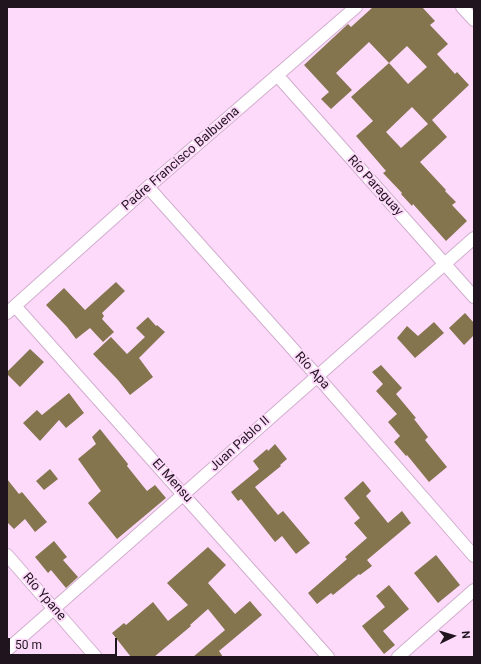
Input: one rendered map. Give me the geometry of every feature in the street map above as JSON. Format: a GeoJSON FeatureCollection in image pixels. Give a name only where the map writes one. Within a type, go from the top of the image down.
{"type":"FeatureCollection","features":[{"type":"Feature","properties":{"kind":"street","name":"Padre Francisco Balbuena"},"geometry":{"type":"LineString","coordinates":[[11,310],[148,187],[356,7]]}},
{"type":"Feature","properties":{"kind":"street"},"geometry":{"type":"LineString","coordinates":[[462,7],[474,20]]}},
{"type":"Feature","properties":{"kind":"street","name":"Río Paraguay"},"geometry":{"type":"LineString","coordinates":[[277,75],[474,297]]}},
{"type":"Feature","properties":{"kind":"street","name":"Río Apa"},"geometry":{"type":"LineString","coordinates":[[148,187],[317,376],[474,556]]}},
{"type":"Feature","properties":{"kind":"street","name":"Juan Pablo II"},"geometry":{"type":"LineString","coordinates":[[7,650],[474,238]]}},
{"type":"Feature","properties":{"kind":"street","name":"El Mensu"},"geometry":{"type":"LineString","coordinates":[[11,310],[184,494],[328,657]]}},
{"type":"Feature","properties":{"kind":"street","name":"Río Ypane"},"geometry":{"type":"LineString","coordinates":[[7,555],[96,657]]}},
{"type":"Feature","properties":{"kind":"street"},"geometry":{"type":"LineString","coordinates":[[398,657],[474,590]]}},
{"type":"Feature","properties":{"kind":"building"},"geometry":{"type":"Polygon","coordinates":[[[373,7],[422,7],[435,21],[430,25],[448,44],[437,54],[455,74],[457,72],[469,85],[432,120],[447,137],[420,162],[456,202],[452,205],[467,221],[446,241],[383,173],[386,171],[356,136],[373,121],[351,97],[389,63],[369,42],[336,73],[352,90],[331,109],[321,99],[329,92],[304,65],[348,24],[351,27],[373,7]],[[407,46],[389,63],[408,84],[427,67],[407,46]],[[412,107],[386,132],[401,148],[428,124],[412,107]]]}},
{"type":"Feature","properties":{"kind":"building"},"geometry":{"type":"Polygon","coordinates":[[[116,282],[125,291],[102,313],[104,316],[102,319],[114,332],[103,342],[90,328],[76,339],[46,305],[64,288],[85,310],[116,282]]]}},
{"type":"Feature","properties":{"kind":"building"},"geometry":{"type":"Polygon","coordinates":[[[465,313],[474,323],[474,335],[464,345],[449,328],[465,313]]]}},
{"type":"Feature","properties":{"kind":"building"},"geometry":{"type":"Polygon","coordinates":[[[148,317],[156,326],[157,325],[165,332],[139,358],[153,377],[130,395],[93,354],[111,337],[127,354],[145,337],[136,328],[148,317]]]}},
{"type":"Feature","properties":{"kind":"building"},"geometry":{"type":"Polygon","coordinates":[[[434,322],[444,333],[415,358],[397,338],[407,326],[418,336],[434,322]]]}},
{"type":"Feature","properties":{"kind":"building"},"geometry":{"type":"Polygon","coordinates":[[[30,349],[44,362],[20,387],[7,374],[7,372],[30,349]]]}},
{"type":"Feature","properties":{"kind":"building"},"geometry":{"type":"Polygon","coordinates":[[[381,365],[402,388],[396,394],[416,418],[414,419],[428,437],[425,440],[447,467],[429,482],[407,455],[406,456],[394,442],[400,436],[388,422],[397,414],[376,391],[383,384],[372,372],[381,365]]]}},
{"type":"Feature","properties":{"kind":"building"},"geometry":{"type":"Polygon","coordinates":[[[69,393],[84,413],[66,428],[59,420],[40,441],[23,423],[37,410],[42,415],[69,393]]]}},
{"type":"Feature","properties":{"kind":"building"},"geometry":{"type":"Polygon","coordinates":[[[100,429],[147,491],[155,485],[166,498],[117,539],[88,503],[101,491],[78,459],[96,444],[92,437],[100,429]]]}},
{"type":"Feature","properties":{"kind":"building"},"geometry":{"type":"Polygon","coordinates":[[[275,444],[287,459],[280,465],[281,466],[255,487],[278,515],[283,511],[310,543],[296,554],[282,536],[275,542],[241,499],[238,501],[231,492],[259,469],[253,461],[267,449],[268,451],[275,444]]]}},
{"type":"Feature","properties":{"kind":"building"},"geometry":{"type":"Polygon","coordinates":[[[50,469],[58,479],[44,490],[36,481],[50,469]]]}},
{"type":"Feature","properties":{"kind":"building"},"geometry":{"type":"Polygon","coordinates":[[[7,479],[19,494],[22,492],[47,522],[35,532],[25,519],[14,529],[7,522],[7,479]]]}},
{"type":"Feature","properties":{"kind":"building"},"geometry":{"type":"Polygon","coordinates":[[[363,481],[371,491],[366,496],[388,523],[402,511],[411,523],[367,560],[372,566],[360,575],[359,574],[333,595],[331,593],[317,604],[308,593],[347,559],[345,557],[367,538],[354,523],[360,518],[344,498],[363,481]]]}},
{"type":"Feature","properties":{"kind":"building"},"geometry":{"type":"Polygon","coordinates":[[[54,541],[67,557],[63,560],[78,577],[66,588],[51,570],[48,573],[35,557],[54,541]]]}},
{"type":"Feature","properties":{"kind":"building"},"geometry":{"type":"Polygon","coordinates":[[[208,547],[226,565],[208,583],[235,614],[250,601],[262,615],[219,651],[223,657],[193,657],[225,630],[208,609],[190,625],[191,626],[154,657],[131,657],[112,633],[124,623],[126,625],[153,602],[168,621],[188,605],[167,583],[208,547]]]}},
{"type":"Feature","properties":{"kind":"building"},"geometry":{"type":"Polygon","coordinates":[[[436,555],[460,585],[438,603],[414,573],[436,555]]]}},
{"type":"Feature","properties":{"kind":"building"},"geometry":{"type":"Polygon","coordinates":[[[389,585],[409,609],[383,631],[395,645],[384,654],[362,626],[385,607],[376,596],[389,585]]]}}]}
